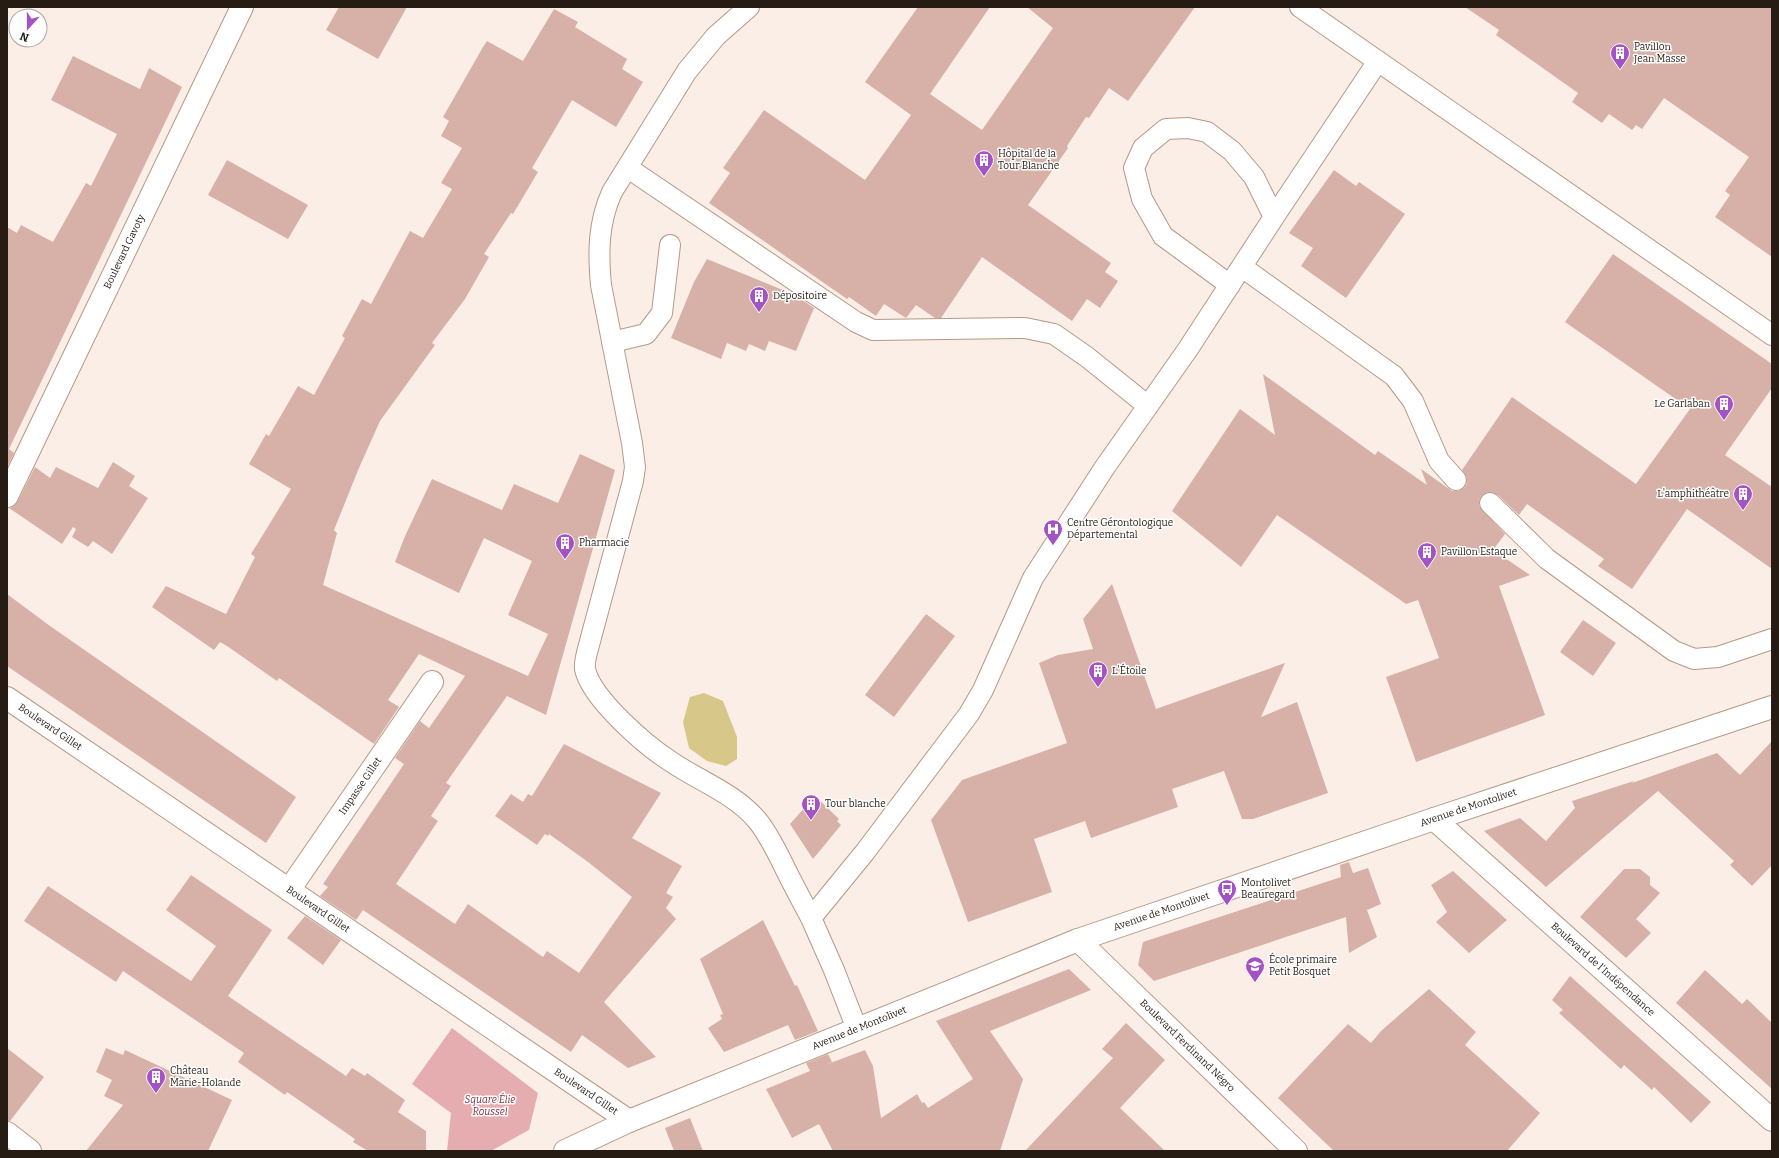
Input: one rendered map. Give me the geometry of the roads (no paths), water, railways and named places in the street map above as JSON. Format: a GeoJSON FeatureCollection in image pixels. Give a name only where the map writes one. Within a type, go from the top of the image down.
{"type":"FeatureCollection","features":[{"type":"Feature","properties":{"kind":"street","name":"Boulevard Gavoty"},"geometry":{"type":"LineString","coordinates":[[7,496],[242,7]]}},
{"type":"Feature","properties":{"kind":"street","name":"Impasse Gillet"},"geometry":{"type":"LineString","coordinates":[[289,890],[432,682]]}},
{"type":"Feature","properties":{"kind":"street","name":"Boulevard Gillet"},"geometry":{"type":"LineString","coordinates":[[7,698],[629,1121]]}},
{"type":"Feature","properties":{"kind":"street","name":"Avenue de Montolivet"},"geometry":{"type":"LineString","coordinates":[[569,1150],[629,1121],[1078,940],[1434,819],[1772,708]]}},
{"type":"Feature","properties":{"kind":"street","name":"Boulevard de l'Indépendance"},"geometry":{"type":"LineString","coordinates":[[1434,819],[1772,1120]]}},
{"type":"Feature","properties":{"kind":"street","name":"Boulevard Ferdinand Négro"},"geometry":{"type":"LineString","coordinates":[[1078,940],[1296,1151]]}},
{"type":"Feature","properties":{"kind":"street"},"geometry":{"type":"LineString","coordinates":[[7,1133],[30,1151]]}},
{"type":"Feature","properties":{"kind":"lane"},"geometry":{"type":"LineString","coordinates":[[749,7],[716,36],[687,71],[612,192],[605,209],[599,236],[598,260],[601,286],[632,443],[635,467],[633,481],[588,645],[585,669],[590,681],[604,702],[643,742],[670,761],[744,806],[758,821],[774,846],[811,918],[834,970],[857,1029]]}},
{"type":"Feature","properties":{"kind":"lane"},"geometry":{"type":"LineString","coordinates":[[1300,7],[1772,335]]}},
{"type":"Feature","properties":{"kind":"lane"},"geometry":{"type":"LineString","coordinates":[[811,918],[865,852],[969,714],[984,690],[1033,578],[1105,467],[1230,285],[1378,61]]}},
{"type":"Feature","properties":{"kind":"lane"},"geometry":{"type":"LineString","coordinates":[[1230,285],[1163,236],[1142,199],[1134,168],[1143,148],[1166,129],[1188,128],[1207,132],[1232,151],[1254,177],[1274,217]]}},
{"type":"Feature","properties":{"kind":"lane"},"geometry":{"type":"LineString","coordinates":[[628,168],[856,322],[873,330],[1025,328],[1054,334],[1087,357],[1148,406]]}},
{"type":"Feature","properties":{"kind":"lane"},"geometry":{"type":"LineString","coordinates":[[612,342],[646,334],[662,313],[670,244]]}},
{"type":"Feature","properties":{"kind":"lane"},"geometry":{"type":"LineString","coordinates":[[1242,267],[1394,376],[1413,401],[1439,461],[1456,480]]}},
{"type":"Feature","properties":{"kind":"lane"},"geometry":{"type":"LineString","coordinates":[[1490,503],[1547,559],[1674,651],[1694,659],[1718,657],[1772,639]]}},
{"type":"Feature","properties":{"kind":"place","name":"Pavillon Jean Masse"},"geometry":{"type":"Point","coordinates":[1620,70]}},
{"type":"Feature","properties":{"kind":"place","name":"Hôpital de la Tour Blanche"},"geometry":{"type":"Point","coordinates":[984,177]}},
{"type":"Feature","properties":{"kind":"place","name":"Dépositoire"},"geometry":{"type":"Point","coordinates":[759,313]}},
{"type":"Feature","properties":{"kind":"place","name":"Le Garlaban"},"geometry":{"type":"Point","coordinates":[1724,421]}},
{"type":"Feature","properties":{"kind":"place","name":"L'amphithéâtre"},"geometry":{"type":"Point","coordinates":[1743,511]}},
{"type":"Feature","properties":{"kind":"place","name":"Centre Gérontologique Départemental"},"geometry":{"type":"Point","coordinates":[1053,546]}},
{"type":"Feature","properties":{"kind":"place","name":"Pharmacie"},"geometry":{"type":"Point","coordinates":[565,560]}},
{"type":"Feature","properties":{"kind":"place","name":"Pavillon Estaque"},"geometry":{"type":"Point","coordinates":[1427,569]}},
{"type":"Feature","properties":{"kind":"place","name":"L'Étoile"},"geometry":{"type":"Point","coordinates":[1098,688]}},
{"type":"Feature","properties":{"kind":"place","name":"Tour blanche"},"geometry":{"type":"Point","coordinates":[811,821]}},
{"type":"Feature","properties":{"kind":"place","name":"Montolivet Beauregard"},"geometry":{"type":"Point","coordinates":[1227,906]}},
{"type":"Feature","properties":{"kind":"place","name":"École primaire Petit Bosquet"},"geometry":{"type":"Point","coordinates":[1255,983]}},
{"type":"Feature","properties":{"kind":"place","name":"Château Marie-Holande"},"geometry":{"type":"Point","coordinates":[156,1094]}},
{"type":"Feature","properties":{"kind":"park label","name":"Square Élie Roussel"},"geometry":{"type":"Point","coordinates":[490,1106]}}]}
